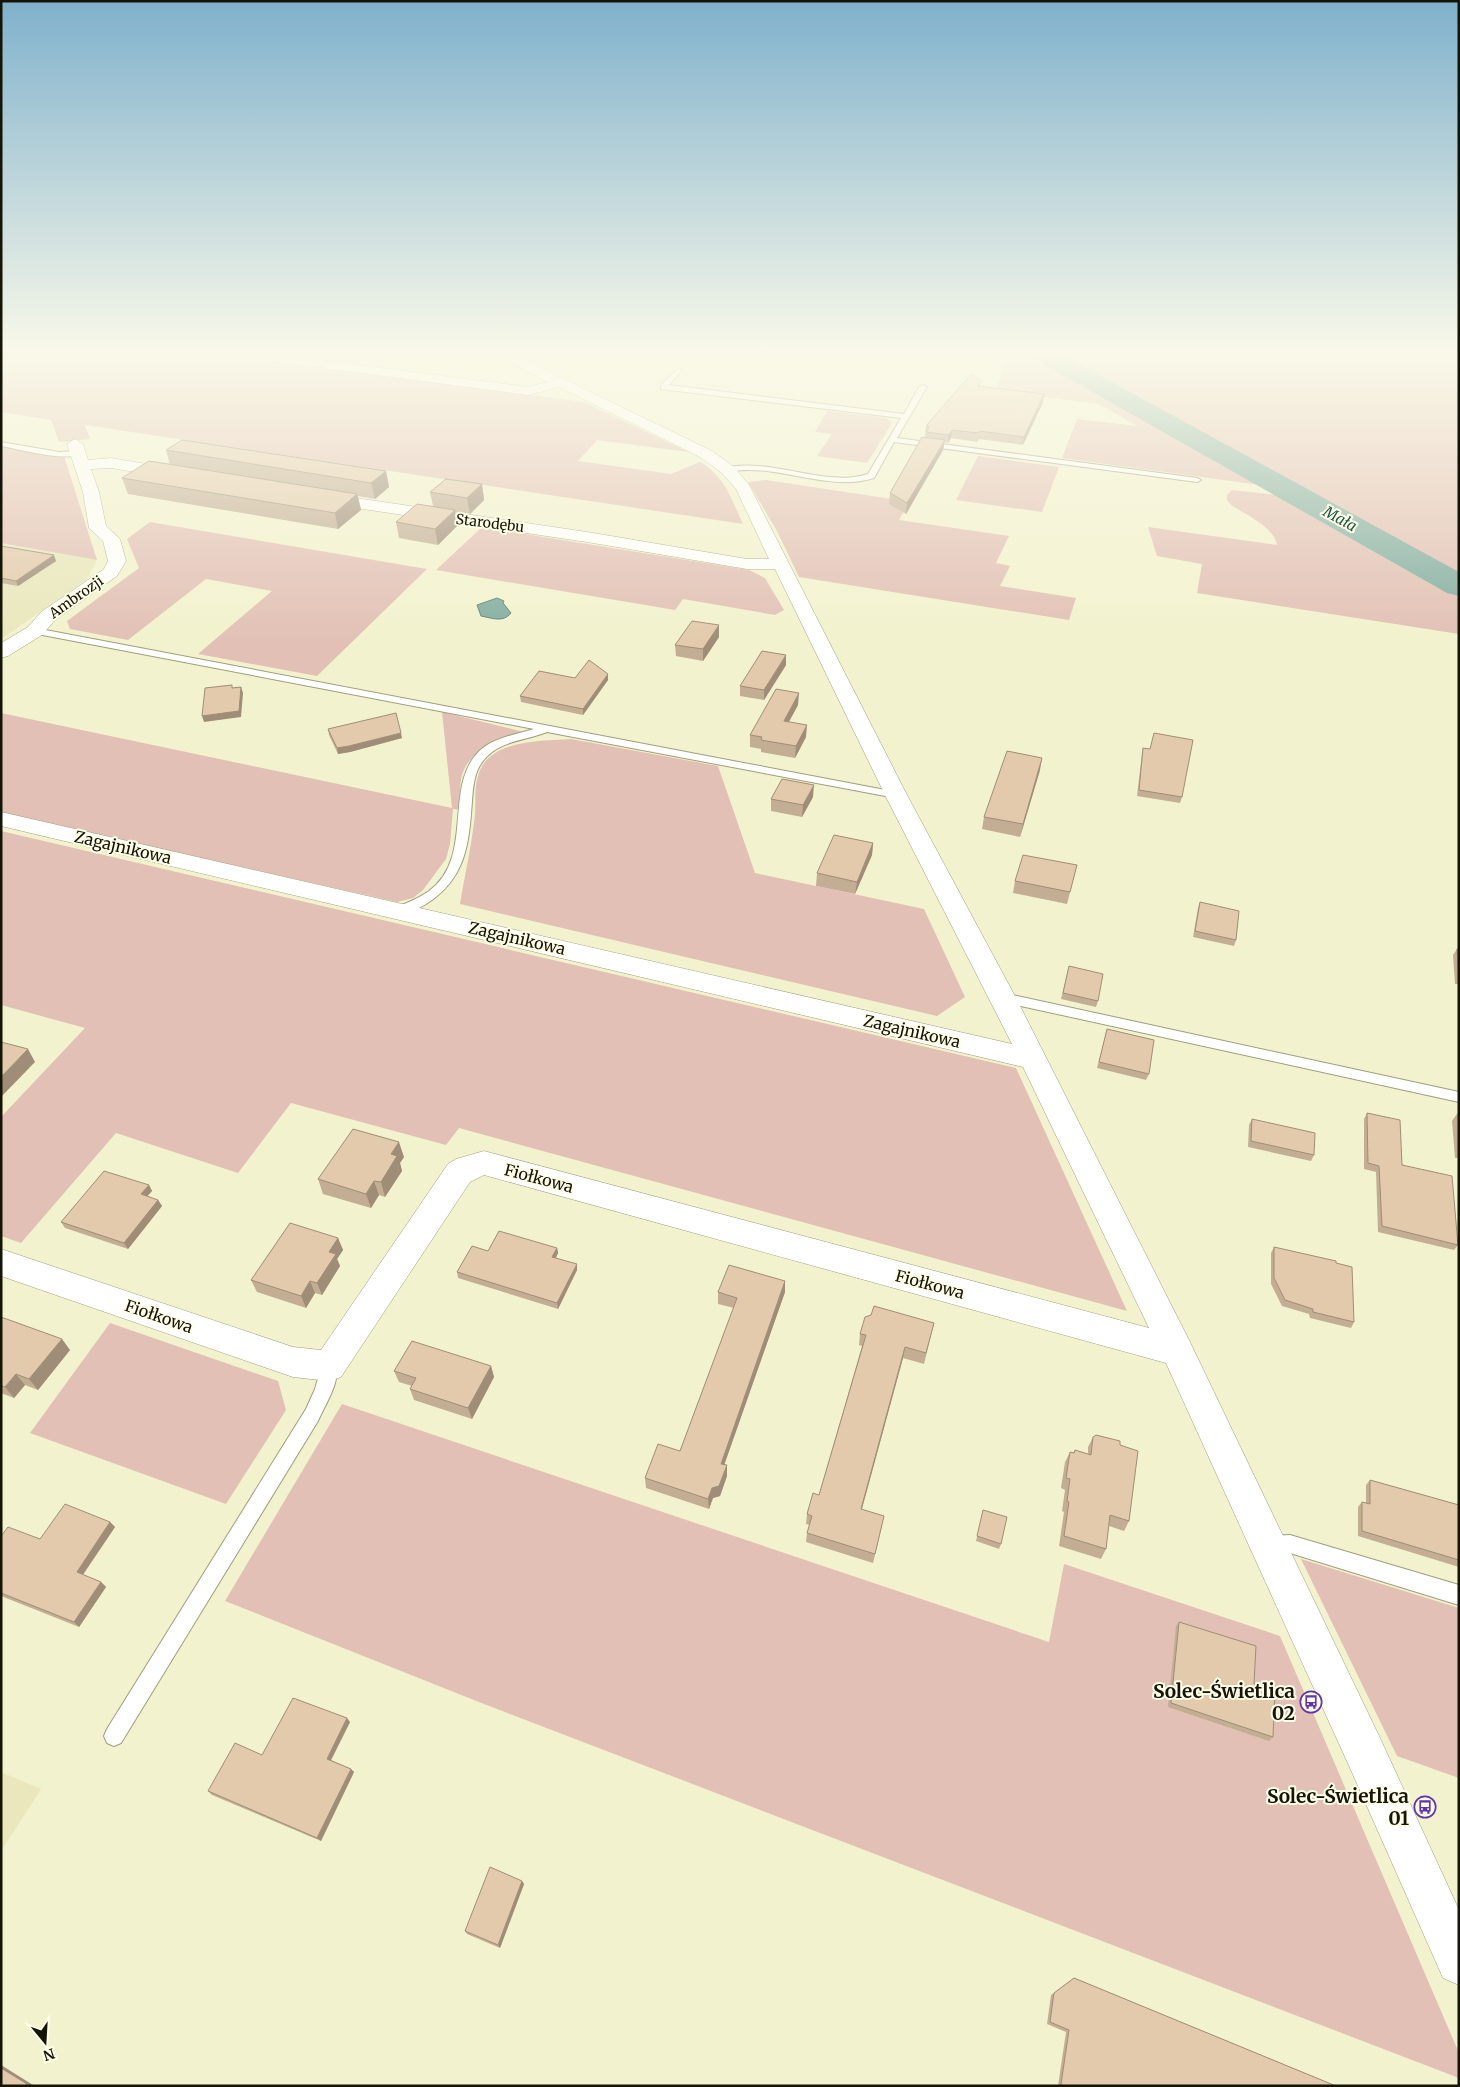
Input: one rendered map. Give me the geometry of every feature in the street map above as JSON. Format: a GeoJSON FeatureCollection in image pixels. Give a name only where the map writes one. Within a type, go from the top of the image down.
{"type":"FeatureCollection","features":[{"type":"Feature","properties":{"kind":"street"},"geometry":{"type":"LineString","coordinates":[[693,448],[728,470],[743,488],[896,795],[1033,1059],[1178,1351],[1459,1962]]}},
{"type":"Feature","properties":{"kind":"street"},"geometry":{"type":"LineString","coordinates":[[78,454],[111,463],[189,476]]}},
{"type":"Feature","properties":{"kind":"street","name":"Ambrozji"},"geometry":{"type":"LineString","coordinates":[[1,652],[35,631],[48,616],[111,572],[116,561],[111,539],[98,528],[78,454]]}},
{"type":"Feature","properties":{"kind":"street","name":"Starodębu"},"geometry":{"type":"LineString","coordinates":[[306,495],[501,526],[588,537],[747,564],[780,564]]}},
{"type":"Feature","properties":{"kind":"street","name":"Zagajnikowa"},"geometry":{"type":"LineString","coordinates":[[1,819],[1033,1059]]}},
{"type":"Feature","properties":{"kind":"street","name":"Fiołkowa"},"geometry":{"type":"LineString","coordinates":[[1,1262],[293,1362],[329,1366],[460,1173],[467,1167],[484,1163],[1178,1351]]}},
{"type":"Feature","properties":{"kind":"lane"},"geometry":{"type":"LineString","coordinates":[[26,448],[59,454],[78,454]]}},
{"type":"Feature","properties":{"kind":"lane"},"geometry":{"type":"LineString","coordinates":[[728,470],[754,467],[847,479],[866,478],[871,476],[888,448]]}},
{"type":"Feature","properties":{"kind":"lane"},"geometry":{"type":"LineString","coordinates":[[957,448],[1197,480]]}},
{"type":"Feature","properties":{"kind":"lane"},"geometry":{"type":"LineString","coordinates":[[35,631],[896,795]]}},
{"type":"Feature","properties":{"kind":"lane"},"geometry":{"type":"LineString","coordinates":[[399,911],[414,906],[432,896],[455,867],[463,844],[468,777],[483,753],[504,742],[546,729]]}},
{"type":"Feature","properties":{"kind":"lane"},"geometry":{"type":"LineString","coordinates":[[1002,998],[1459,1097]]}},
{"type":"Feature","properties":{"kind":"lane"},"geometry":{"type":"LineString","coordinates":[[114,1736],[312,1415],[324,1389],[329,1366]]}},
{"type":"Feature","properties":{"kind":"lane"},"geometry":{"type":"LineString","coordinates":[[1268,1545],[1290,1544],[1459,1596]]}},
{"type":"Feature","properties":{"kind":"shaded area"},"geometry":{"type":"Polygon","coordinates":[[[1,448],[16,448],[64,456],[97,560],[1,543],[1,448]]]}},
{"type":"Feature","properties":{"kind":"shaded area"},"geometry":{"type":"Polygon","coordinates":[[[240,448],[589,448],[578,461],[671,474],[700,462],[708,467],[721,481],[731,497],[743,524],[240,448]]]}},
{"type":"Feature","properties":{"kind":"shaded area"},"geometry":{"type":"Polygon","coordinates":[[[661,448],[680,448],[688,452],[661,448]]]}},
{"type":"Feature","properties":{"kind":"shaded area"},"geometry":{"type":"Polygon","coordinates":[[[822,448],[876,448],[867,463],[817,456],[822,448]]]}},
{"type":"Feature","properties":{"kind":"shaded area"},"geometry":{"type":"Polygon","coordinates":[[[1066,448],[1459,448],[1459,634],[1197,593],[1202,564],[1157,556],[1148,527],[1277,545],[1271,533],[1265,527],[1231,505],[1227,500],[1227,495],[1232,490],[1277,495],[1260,485],[1062,458],[1066,448]]]}},
{"type":"Feature","properties":{"kind":"shaded area"},"geometry":{"type":"Polygon","coordinates":[[[978,456],[1059,467],[1042,512],[956,500],[978,456]]]}},
{"type":"Feature","properties":{"kind":"shaded area"},"geometry":{"type":"Polygon","coordinates":[[[766,480],[892,499],[908,504],[899,520],[1009,536],[996,563],[1010,566],[1000,586],[1076,598],[1069,620],[799,577],[777,531],[748,482],[766,480]]]}},
{"type":"Feature","properties":{"kind":"shaded area"},"geometry":{"type":"Polygon","coordinates":[[[150,522],[427,569],[317,676],[198,654],[272,591],[206,579],[128,640],[70,629],[67,621],[139,568],[127,539],[150,522]]]}},
{"type":"Feature","properties":{"kind":"shaded area"},"geometry":{"type":"Polygon","coordinates":[[[482,527],[749,570],[765,578],[784,610],[775,615],[683,599],[675,610],[436,570],[482,527]]]}},
{"type":"Feature","properties":{"kind":"shaded area"},"geometry":{"type":"Polygon","coordinates":[[[1,543],[97,560],[87,579],[1,639],[1,543]]]}},
{"type":"Feature","properties":{"kind":"shaded area"},"geometry":{"type":"Polygon","coordinates":[[[442,712],[524,732],[487,747],[479,752],[466,766],[461,783],[461,810],[453,809],[450,844],[446,859],[423,890],[413,898],[397,902],[1,813],[1,713],[452,808],[442,712]]]}},
{"type":"Feature","properties":{"kind":"shaded area"},"geometry":{"type":"Polygon","coordinates":[[[571,739],[718,766],[755,873],[924,909],[965,997],[937,1016],[460,904],[474,825],[477,781],[484,764],[493,755],[517,744],[571,739]]]}},
{"type":"Feature","properties":{"kind":"shaded area"},"geometry":{"type":"Polygon","coordinates":[[[1,831],[1016,1068],[1127,1311],[459,1128],[446,1145],[291,1103],[238,1173],[116,1133],[21,1243],[1,1236],[1,1117],[85,1028],[1,1005],[1,831]]]}},
{"type":"Feature","properties":{"kind":"shaded area"},"geometry":{"type":"Polygon","coordinates":[[[110,1323],[278,1381],[286,1410],[226,1504],[30,1433],[110,1323]]]}},
{"type":"Feature","properties":{"kind":"shaded area"},"geometry":{"type":"Polygon","coordinates":[[[342,1404],[1049,1642],[1064,1564],[1280,1636],[1459,2053],[1459,2078],[484,1704],[225,1601],[342,1404]]]}},
{"type":"Feature","properties":{"kind":"shaded area"},"geometry":{"type":"Polygon","coordinates":[[[1301,1559],[1459,1608],[1459,1778],[1397,1756],[1301,1559]]]}},
{"type":"Feature","properties":{"kind":"shaded area"},"geometry":{"type":"Polygon","coordinates":[[[1,1772],[41,1789],[1,1851],[1,1772]]]}},
{"type":"Feature","properties":{"kind":"water"},"geometry":{"type":"Polygon","coordinates":[[[497,598],[504,601],[503,603],[511,613],[501,619],[481,616],[477,605],[497,598]]]}},
{"type":"Feature","properties":{"kind":"building"},"geometry":{"type":"Polygon","coordinates":[[[169,448],[237,448],[386,471],[371,483],[166,450],[169,448]]]}},
{"type":"Feature","properties":{"kind":"building"},"geometry":{"type":"Polygon","coordinates":[[[915,448],[940,448],[907,503],[890,493],[915,448]]]}},
{"type":"Feature","properties":{"kind":"building"},"geometry":{"type":"Polygon","coordinates":[[[149,461],[357,494],[335,513],[122,478],[149,461]]]}},
{"type":"Feature","properties":{"kind":"building"},"geometry":{"type":"Polygon","coordinates":[[[446,479],[482,484],[467,498],[430,492],[446,479]]]}},
{"type":"Feature","properties":{"kind":"building"},"geometry":{"type":"Polygon","coordinates":[[[417,504],[455,510],[435,529],[396,522],[417,504]]]}},
{"type":"Feature","properties":{"kind":"building"},"geometry":{"type":"Polygon","coordinates":[[[1,546],[54,555],[16,581],[1,578],[1,546]]]}},
{"type":"Feature","properties":{"kind":"building"},"geometry":{"type":"Polygon","coordinates":[[[692,621],[719,625],[703,649],[675,645],[692,621]]]}},
{"type":"Feature","properties":{"kind":"building"},"geometry":{"type":"Polygon","coordinates":[[[762,651],[786,655],[764,690],[740,686],[762,651]]]}},
{"type":"Feature","properties":{"kind":"building"},"geometry":{"type":"Polygon","coordinates":[[[589,660],[608,674],[583,709],[520,696],[539,671],[575,678],[589,660]]]}},
{"type":"Feature","properties":{"kind":"building"},"geometry":{"type":"Polygon","coordinates":[[[232,685],[232,688],[241,687],[239,711],[202,716],[205,688],[232,685]]]}},
{"type":"Feature","properties":{"kind":"building"},"geometry":{"type":"Polygon","coordinates":[[[776,689],[799,693],[784,721],[807,725],[796,746],[761,740],[762,737],[750,735],[776,689]]]}},
{"type":"Feature","properties":{"kind":"building"},"geometry":{"type":"Polygon","coordinates":[[[396,713],[401,733],[349,746],[337,748],[328,729],[396,713]]]}},
{"type":"Feature","properties":{"kind":"building"},"geometry":{"type":"Polygon","coordinates":[[[1154,733],[1193,740],[1182,797],[1139,790],[1143,748],[1150,749],[1154,733]]]}},
{"type":"Feature","properties":{"kind":"building"},"geometry":{"type":"Polygon","coordinates":[[[1007,751],[1042,758],[1023,824],[984,817],[1007,751]]]}},
{"type":"Feature","properties":{"kind":"building"},"geometry":{"type":"Polygon","coordinates":[[[782,779],[814,785],[803,805],[771,799],[782,779]]]}},
{"type":"Feature","properties":{"kind":"building"},"geometry":{"type":"Polygon","coordinates":[[[834,835],[873,843],[857,882],[817,873],[834,835]]]}},
{"type":"Feature","properties":{"kind":"building"},"geometry":{"type":"Polygon","coordinates":[[[1023,855],[1077,865],[1070,892],[1015,881],[1023,855]]]}},
{"type":"Feature","properties":{"kind":"building"},"geometry":{"type":"Polygon","coordinates":[[[1200,902],[1239,911],[1236,940],[1195,931],[1200,902]]]}},
{"type":"Feature","properties":{"kind":"building"},"geometry":{"type":"Polygon","coordinates":[[[1457,949],[1459,949],[1459,978],[1457,949]]]}},
{"type":"Feature","properties":{"kind":"building"},"geometry":{"type":"Polygon","coordinates":[[[1069,966],[1103,974],[1098,1001],[1063,993],[1069,966]]]}},
{"type":"Feature","properties":{"kind":"building"},"geometry":{"type":"Polygon","coordinates":[[[1107,1029],[1154,1040],[1149,1074],[1099,1062],[1107,1029]]]}},
{"type":"Feature","properties":{"kind":"building"},"geometry":{"type":"Polygon","coordinates":[[[1,1042],[28,1049],[1,1077],[1,1042]]]}},
{"type":"Feature","properties":{"kind":"building"},"geometry":{"type":"Polygon","coordinates":[[[1367,1113],[1400,1120],[1402,1165],[1452,1176],[1458,1245],[1382,1226],[1379,1166],[1368,1163],[1367,1113]]]}},
{"type":"Feature","properties":{"kind":"building"},"geometry":{"type":"Polygon","coordinates":[[[1252,1119],[1315,1133],[1314,1155],[1251,1141],[1252,1119]]]}},
{"type":"Feature","properties":{"kind":"building"},"geometry":{"type":"Polygon","coordinates":[[[353,1129],[399,1142],[391,1154],[397,1156],[381,1182],[374,1181],[366,1194],[318,1179],[353,1129]]]}},
{"type":"Feature","properties":{"kind":"building"},"geometry":{"type":"Polygon","coordinates":[[[104,1171],[149,1185],[141,1194],[158,1200],[124,1243],[61,1222],[104,1171]]]}},
{"type":"Feature","properties":{"kind":"building"},"geometry":{"type":"Polygon","coordinates":[[[290,1223],[338,1238],[329,1252],[336,1254],[317,1283],[310,1281],[301,1296],[251,1280],[290,1223]]]}},
{"type":"Feature","properties":{"kind":"building"},"geometry":{"type":"Polygon","coordinates":[[[499,1231],[557,1248],[552,1257],[577,1264],[557,1303],[457,1272],[472,1246],[488,1251],[499,1231]]]}},
{"type":"Feature","properties":{"kind":"building"},"geometry":{"type":"Polygon","coordinates":[[[1274,1247],[1336,1261],[1336,1263],[1352,1267],[1354,1322],[1313,1312],[1313,1309],[1285,1300],[1274,1278],[1274,1247]]]}},
{"type":"Feature","properties":{"kind":"building"},"geometry":{"type":"Polygon","coordinates":[[[729,1265],[785,1281],[721,1464],[727,1465],[719,1486],[712,1488],[708,1499],[645,1478],[658,1444],[680,1451],[737,1298],[718,1292],[729,1265]]]}},
{"type":"Feature","properties":{"kind":"building"},"geometry":{"type":"Polygon","coordinates":[[[874,1306],[934,1323],[926,1353],[905,1347],[861,1509],[884,1516],[875,1554],[807,1533],[812,1516],[807,1514],[813,1493],[819,1495],[866,1335],[860,1334],[865,1317],[871,1315],[874,1306]]]}},
{"type":"Feature","properties":{"kind":"building"},"geometry":{"type":"Polygon","coordinates":[[[1,1317],[62,1339],[29,1379],[16,1374],[5,1387],[1,1386],[1,1317]]]}},
{"type":"Feature","properties":{"kind":"building"},"geometry":{"type":"Polygon","coordinates":[[[412,1341],[491,1366],[468,1408],[410,1389],[416,1378],[394,1371],[412,1341]]]}},
{"type":"Feature","properties":{"kind":"building"},"geometry":{"type":"Polygon","coordinates":[[[1096,1435],[1120,1441],[1120,1445],[1138,1451],[1129,1521],[1110,1515],[1106,1549],[1064,1536],[1069,1502],[1067,1501],[1070,1479],[1066,1478],[1070,1452],[1074,1453],[1075,1450],[1091,1455],[1093,1437],[1096,1435]]]}},
{"type":"Feature","properties":{"kind":"building"},"geometry":{"type":"Polygon","coordinates":[[[1370,1480],[1459,1505],[1459,1560],[1362,1531],[1362,1502],[1370,1504],[1370,1480]]]}},
{"type":"Feature","properties":{"kind":"building"},"geometry":{"type":"Polygon","coordinates":[[[65,1504],[110,1522],[77,1572],[101,1582],[74,1622],[1,1593],[1,1536],[8,1527],[40,1539],[65,1504]]]}},
{"type":"Feature","properties":{"kind":"building"},"geometry":{"type":"Polygon","coordinates":[[[983,1510],[1007,1517],[1001,1544],[977,1536],[983,1510]]]}},
{"type":"Feature","properties":{"kind":"building"},"geometry":{"type":"Polygon","coordinates":[[[1179,1622],[1256,1646],[1254,1684],[1275,1691],[1273,1737],[1171,1703],[1179,1622]]]}},
{"type":"Feature","properties":{"kind":"building"},"geometry":{"type":"Polygon","coordinates":[[[293,1698],[347,1718],[327,1759],[351,1769],[317,1838],[208,1791],[235,1743],[262,1755],[293,1698]]]}},
{"type":"Feature","properties":{"kind":"building"},"geometry":{"type":"Polygon","coordinates":[[[490,1867],[522,1881],[498,1945],[465,1931],[490,1867]]]}},
{"type":"Feature","properties":{"kind":"building"},"geometry":{"type":"Polygon","coordinates":[[[1074,1978],[1336,2086],[1064,2086],[1061,2084],[1069,2030],[1050,2022],[1054,1993],[1074,1978]]]}},
{"type":"Feature","properties":{"kind":"building"},"geometry":{"type":"Polygon","coordinates":[[[1,2068],[27,2084],[26,2086],[1,2086],[1,2068]]]}},
{"type":"Feature","properties":{"kind":"waterway","name":"Mała"},"geometry":{"type":"LineString","coordinates":[[1212,448],[1459,586]]}},
{"type":"Feature","properties":{"kind":"place","name":"Solec-Świetlica 02"},"geometry":{"type":"Point","coordinates":[1311,1702]}},
{"type":"Feature","properties":{"kind":"place","name":"Solec-Świetlica 01"},"geometry":{"type":"Point","coordinates":[1425,1807]}}]}
